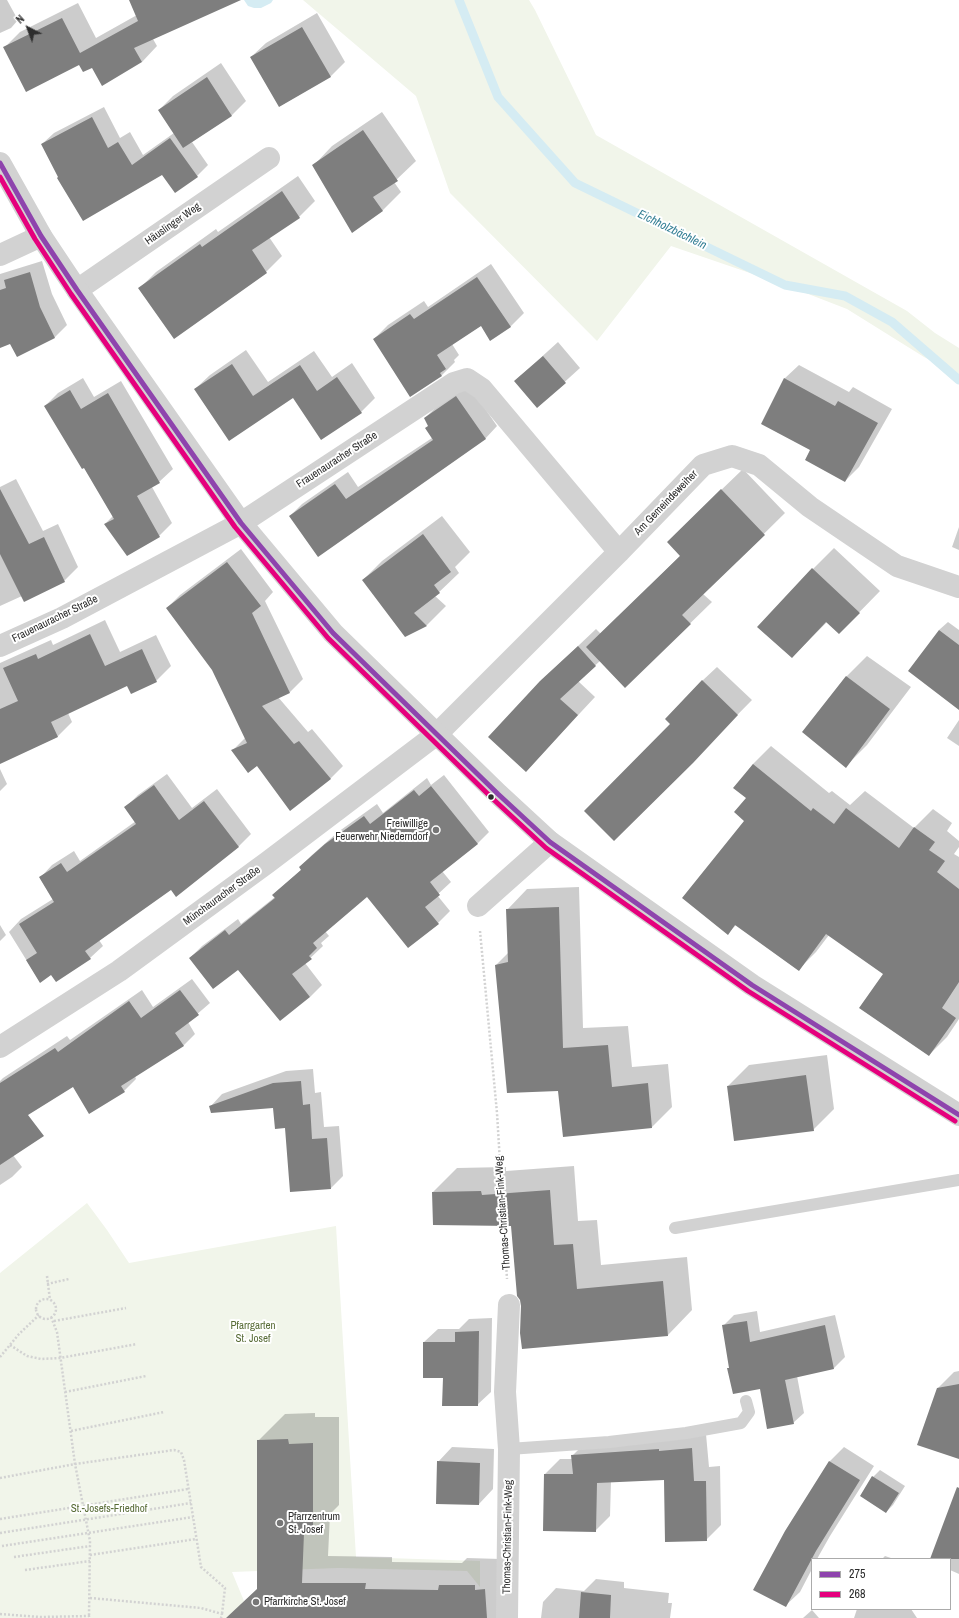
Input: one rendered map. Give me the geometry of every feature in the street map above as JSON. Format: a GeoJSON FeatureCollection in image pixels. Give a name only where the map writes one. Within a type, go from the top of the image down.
{"type":"FeatureCollection","features":[{"type":"Feature","properties":{"kind":"street","name":"Häuslinger Weg"},"geometry":{"type":"LineString","coordinates":[[77,290],[269,158]]}},
{"type":"Feature","properties":{"kind":"street"},"geometry":{"type":"LineString","coordinates":[[0,163],[41,236],[77,290],[241,523],[333,633],[436,734],[550,842],[752,985],[959,1115]]}},
{"type":"Feature","properties":{"kind":"street"},"geometry":{"type":"LineString","coordinates":[[0,256],[41,236]]}},
{"type":"Feature","properties":{"kind":"street","name":"Frauenauracher Straße"},"geometry":{"type":"LineString","coordinates":[[0,646],[62,618],[241,523],[454,383],[467,379],[482,389],[619,552]]}},
{"type":"Feature","properties":{"kind":"street","name":"Am Gemeindeweiher"},"geometry":{"type":"LineString","coordinates":[[436,734],[619,552],[702,465],[732,456],[759,465],[810,507],[897,566],[959,587]]}},
{"type":"Feature","properties":{"kind":"street","name":"Münchauracher Straße"},"geometry":{"type":"LineString","coordinates":[[0,1047],[120,970],[268,862],[436,734]]}},
{"type":"Feature","properties":{"kind":"street"},"geometry":{"type":"LineString","coordinates":[[478,906],[550,842]]}},
{"type":"Feature","properties":{"kind":"street","name":"Thomas-Christian-Fink-Weg"},"geometry":{"type":"LineString","coordinates":[[507,1618],[509,1449],[505,1392],[509,1305]]}},
{"type":"Feature","properties":{"kind":"lane"},"geometry":{"type":"LineString","coordinates":[[675,1228],[959,1180]]}},
{"type":"Feature","properties":{"kind":"lane"},"geometry":{"type":"LineString","coordinates":[[509,1449],[608,1442],[678,1434],[741,1423],[748,1412],[746,1401]]}},
{"type":"Feature","properties":{"kind":"path","name":"Thomas-Christian-Fink-Weg"},"geometry":{"type":"LineString","coordinates":[[478,906],[497,1113],[509,1305]]}},
{"type":"Feature","properties":{"kind":"path"},"geometry":{"type":"LineString","coordinates":[[46,1276],[50,1300],[55,1305],[55,1312],[51,1317],[46,1319],[39,1315],[36,1309],[38,1303],[44,1300],[50,1300]]}},
{"type":"Feature","properties":{"kind":"path"},"geometry":{"type":"LineString","coordinates":[[48,1284],[69,1279]]}},
{"type":"Feature","properties":{"kind":"path"},"geometry":{"type":"LineString","coordinates":[[54,1321],[126,1308]]}},
{"type":"Feature","properties":{"kind":"path"},"geometry":{"type":"LineString","coordinates":[[0,1357],[39,1315]]}},
{"type":"Feature","properties":{"kind":"path"},"geometry":{"type":"LineString","coordinates":[[0,1614],[40,1617],[89,1617],[89,1533],[75,1464],[57,1332],[54,1321],[51,1317]]}},
{"type":"Feature","properties":{"kind":"path"},"geometry":{"type":"LineString","coordinates":[[10,1345],[27,1356],[41,1359],[60,1358],[137,1344]]}},
{"type":"Feature","properties":{"kind":"path"},"geometry":{"type":"LineString","coordinates":[[65,1392],[146,1376]]}},
{"type":"Feature","properties":{"kind":"path"},"geometry":{"type":"LineString","coordinates":[[71,1431],[164,1412]]}},
{"type":"Feature","properties":{"kind":"path"},"geometry":{"type":"LineString","coordinates":[[0,1478],[75,1464],[174,1450],[182,1452],[201,1567],[225,1588],[221,1618]]}},
{"type":"Feature","properties":{"kind":"path"},"geometry":{"type":"LineString","coordinates":[[0,1519],[188,1489]]}},
{"type":"Feature","properties":{"kind":"path"},"geometry":{"type":"LineString","coordinates":[[0,1533],[191,1503]]}},
{"type":"Feature","properties":{"kind":"path"},"geometry":{"type":"LineString","coordinates":[[2,1546],[193,1517]]}},
{"type":"Feature","properties":{"kind":"path"},"geometry":{"type":"LineString","coordinates":[[90,1555],[196,1539]]}},
{"type":"Feature","properties":{"kind":"path"},"geometry":{"type":"LineString","coordinates":[[14,1557],[90,1546]]}},
{"type":"Feature","properties":{"kind":"path"},"geometry":{"type":"LineString","coordinates":[[25,1570],[90,1561]]}},
{"type":"Feature","properties":{"kind":"path"},"geometry":{"type":"LineString","coordinates":[[90,1598],[201,1608],[222,1614]]}},
{"type":"Feature","properties":{"kind":"green space"},"geometry":{"type":"Polygon","coordinates":[[[303,0],[529,0],[596,135],[907,311],[935,333],[959,348],[959,375],[924,357],[847,309],[785,285],[671,246],[597,341],[450,193],[416,96],[303,0]]]}},
{"type":"Feature","properties":{"kind":"green space"},"geometry":{"type":"Polygon","coordinates":[[[87,1203],[129,1263],[336,1226],[356,1557],[480,1561],[480,1587],[467,1571],[338,1568],[232,1572],[244,1601],[237,1608],[236,1618],[0,1618],[0,1273],[87,1203]]]}},
{"type":"Feature","properties":{"kind":"water"},"geometry":{"type":"Polygon","coordinates":[[[244,0],[273,0],[271,3],[261,8],[254,8],[248,6],[244,0]]]}},
{"type":"Feature","properties":{"kind":"building"},"geometry":{"type":"Polygon","coordinates":[[[129,0],[241,0],[134,48],[142,62],[102,86],[92,68],[83,72],[79,65],[26,92],[3,47],[62,18],[80,53],[138,21],[129,0]]]}},
{"type":"Feature","properties":{"kind":"building"},"geometry":{"type":"Polygon","coordinates":[[[302,27],[331,77],[279,107],[250,57],[302,27]]]}},
{"type":"Feature","properties":{"kind":"building"},"geometry":{"type":"Polygon","coordinates":[[[207,77],[232,116],[183,148],[158,110],[207,77]]]}},
{"type":"Feature","properties":{"kind":"building"},"geometry":{"type":"Polygon","coordinates":[[[92,117],[108,148],[118,142],[132,165],[170,138],[198,177],[175,193],[162,175],[83,221],[57,178],[58,177],[41,144],[92,117]]]}},
{"type":"Feature","properties":{"kind":"building"},"geometry":{"type":"Polygon","coordinates":[[[363,130],[398,181],[373,197],[383,211],[352,233],[312,165],[363,130]]]}},
{"type":"Feature","properties":{"kind":"building"},"geometry":{"type":"Polygon","coordinates":[[[282,191],[300,218],[252,250],[267,273],[174,339],[138,288],[200,244],[202,247],[282,191]]]}},
{"type":"Feature","properties":{"kind":"building"},"geometry":{"type":"Polygon","coordinates":[[[30,272],[40,307],[55,338],[17,357],[10,344],[0,348],[0,290],[6,288],[4,280],[30,272]]]}},
{"type":"Feature","properties":{"kind":"building"},"geometry":{"type":"Polygon","coordinates":[[[477,277],[511,327],[490,341],[481,326],[437,355],[446,369],[440,373],[442,376],[410,397],[373,339],[410,314],[414,319],[477,277]]]}},
{"type":"Feature","properties":{"kind":"building"},"geometry":{"type":"Polygon","coordinates":[[[543,356],[566,383],[537,408],[514,381],[543,356]]]}},
{"type":"Feature","properties":{"kind":"building"},"geometry":{"type":"Polygon","coordinates":[[[232,364],[253,396],[300,365],[317,391],[337,377],[362,413],[321,440],[293,398],[229,441],[194,389],[232,364]]]}},
{"type":"Feature","properties":{"kind":"building"},"geometry":{"type":"Polygon","coordinates":[[[784,378],[835,406],[838,401],[878,423],[845,482],[805,460],[810,450],[761,424],[784,378]]]}},
{"type":"Feature","properties":{"kind":"building"},"geometry":{"type":"Polygon","coordinates":[[[70,390],[81,409],[108,393],[160,483],[137,496],[160,537],[127,556],[104,524],[114,519],[84,468],[82,469],[44,406],[70,390]]]}},
{"type":"Feature","properties":{"kind":"building"},"geometry":{"type":"Polygon","coordinates":[[[456,396],[486,439],[318,557],[289,516],[335,484],[346,499],[433,440],[425,428],[428,426],[424,418],[456,396]]]}},
{"type":"Feature","properties":{"kind":"building"},"geometry":{"type":"Polygon","coordinates":[[[0,489],[29,544],[44,537],[65,582],[24,602],[0,554],[0,489]]]}},
{"type":"Feature","properties":{"kind":"building"},"geometry":{"type":"Polygon","coordinates":[[[721,489],[765,535],[682,615],[691,624],[625,688],[586,647],[680,556],[667,542],[721,489]]]}},
{"type":"Feature","properties":{"kind":"building"},"geometry":{"type":"Polygon","coordinates":[[[423,534],[451,572],[434,585],[440,593],[414,613],[427,626],[405,637],[362,580],[423,534]]]}},
{"type":"Feature","properties":{"kind":"building"},"geometry":{"type":"Polygon","coordinates":[[[227,562],[261,606],[252,613],[290,693],[262,706],[294,744],[299,741],[331,779],[290,811],[257,766],[248,773],[231,750],[247,743],[212,670],[166,608],[227,562]]]}},
{"type":"Feature","properties":{"kind":"building"},"geometry":{"type":"Polygon","coordinates":[[[812,568],[860,613],[839,634],[826,622],[792,658],[757,627],[812,568]]]}},
{"type":"Feature","properties":{"kind":"building"},"geometry":{"type":"Polygon","coordinates":[[[939,630],[959,645],[959,710],[908,671],[939,630]]]}},
{"type":"Feature","properties":{"kind":"building"},"geometry":{"type":"Polygon","coordinates":[[[90,634],[105,666],[142,649],[157,682],[131,694],[127,686],[51,722],[58,737],[0,764],[0,709],[18,701],[3,668],[36,654],[38,659],[90,634]]]}},
{"type":"Feature","properties":{"kind":"building"},"geometry":{"type":"Polygon","coordinates":[[[578,646],[596,666],[560,699],[578,715],[526,772],[488,737],[540,681],[578,646]]]}},
{"type":"Feature","properties":{"kind":"building"},"geometry":{"type":"Polygon","coordinates":[[[846,676],[890,709],[846,768],[802,732],[846,676]]]}},
{"type":"Feature","properties":{"kind":"building"},"geometry":{"type":"Polygon","coordinates":[[[702,680],[738,715],[693,763],[614,841],[584,811],[670,724],[665,719],[702,680]]]}},
{"type":"Feature","properties":{"kind":"building"},"geometry":{"type":"Polygon","coordinates":[[[753,764],[811,811],[813,808],[834,824],[846,808],[899,848],[914,827],[935,842],[929,850],[945,861],[937,872],[959,889],[959,982],[942,1008],[956,1018],[929,1056],[859,1008],[883,974],[826,934],[799,971],[735,925],[728,935],[682,898],[744,821],[734,812],[746,798],[733,788],[753,764]]]}},
{"type":"Feature","properties":{"kind":"building"},"geometry":{"type":"Polygon","coordinates":[[[154,785],[179,820],[204,801],[239,847],[176,897],[171,890],[85,951],[91,959],[56,982],[51,975],[40,983],[26,960],[37,953],[19,924],[54,902],[39,877],[61,863],[67,872],[136,824],[124,807],[154,785]]]}},
{"type":"Feature","properties":{"kind":"building"},"geometry":{"type":"Polygon","coordinates":[[[431,786],[478,844],[430,882],[440,895],[425,907],[439,924],[408,948],[367,897],[313,943],[317,948],[309,956],[312,959],[292,974],[310,997],[280,1021],[238,970],[213,989],[189,958],[225,930],[229,935],[275,898],[272,895],[301,870],[299,867],[325,844],[364,816],[370,824],[414,790],[419,796],[431,786]]]}},
{"type":"Feature","properties":{"kind":"building"},"geometry":{"type":"Polygon","coordinates":[[[559,907],[563,1048],[608,1045],[612,1087],[648,1083],[652,1128],[563,1137],[558,1091],[507,1093],[495,965],[508,962],[506,909],[559,907]]]}},
{"type":"Feature","properties":{"kind":"building"},"geometry":{"type":"Polygon","coordinates":[[[180,990],[199,1015],[175,1033],[184,1046],[121,1086],[125,1092],[89,1114],[73,1087],[28,1115],[44,1136],[0,1165],[0,1083],[55,1048],[58,1052],[129,1001],[141,1018],[180,990]]]}},
{"type":"Feature","properties":{"kind":"building"},"geometry":{"type":"Polygon","coordinates":[[[806,1075],[814,1131],[734,1141],[727,1086],[806,1075]]]}},
{"type":"Feature","properties":{"kind":"building"},"geometry":{"type":"Polygon","coordinates":[[[301,1081],[303,1105],[310,1104],[312,1139],[327,1138],[331,1189],[290,1192],[285,1128],[275,1129],[273,1108],[211,1113],[209,1106],[273,1083],[301,1081]]]}},
{"type":"Feature","properties":{"kind":"building"},"geometry":{"type":"Polygon","coordinates":[[[550,1190],[554,1245],[573,1244],[577,1289],[663,1281],[668,1336],[522,1349],[520,1333],[521,1306],[520,1300],[517,1296],[511,1226],[433,1225],[432,1192],[481,1191],[482,1195],[550,1190]]]}},
{"type":"Feature","properties":{"kind":"building"},"geometry":{"type":"Polygon","coordinates":[[[747,1321],[750,1342],[825,1325],[834,1369],[785,1380],[794,1424],[767,1429],[760,1389],[733,1394],[727,1368],[729,1368],[722,1325],[747,1321]]]}},
{"type":"Feature","properties":{"kind":"building"},"geometry":{"type":"Polygon","coordinates":[[[479,1331],[478,1406],[442,1406],[443,1378],[423,1378],[423,1342],[455,1342],[455,1332],[479,1331]]]}},
{"type":"Feature","properties":{"kind":"building"},"geometry":{"type":"Polygon","coordinates":[[[959,1384],[959,1459],[917,1445],[937,1388],[959,1384]]]}},
{"type":"Feature","properties":{"kind":"building","name":"Pfarrzentrum St. Josef"},"geometry":{"type":"Polygon","coordinates":[[[288,1439],[289,1444],[313,1443],[313,1533],[304,1533],[302,1583],[366,1583],[365,1589],[438,1590],[439,1585],[475,1585],[475,1590],[485,1589],[487,1618],[226,1618],[257,1589],[257,1440],[288,1439]]]}},
{"type":"Feature","properties":{"kind":"building"},"geometry":{"type":"Polygon","coordinates":[[[692,1448],[694,1481],[706,1481],[707,1541],[665,1542],[664,1480],[597,1483],[596,1532],[543,1531],[544,1474],[573,1474],[571,1455],[692,1448]]]}},
{"type":"Feature","properties":{"kind":"building"},"geometry":{"type":"Polygon","coordinates":[[[437,1461],[480,1463],[479,1505],[436,1504],[437,1461]]]}},
{"type":"Feature","properties":{"kind":"building"},"geometry":{"type":"Polygon","coordinates":[[[829,1461],[860,1480],[811,1558],[786,1607],[753,1590],[785,1531],[829,1461]]]}},
{"type":"Feature","properties":{"kind":"building"},"geometry":{"type":"Polygon","coordinates":[[[872,1476],[899,1493],[886,1513],[860,1496],[872,1476]]]}},
{"type":"Feature","properties":{"kind":"building"},"geometry":{"type":"Polygon","coordinates":[[[957,1487],[959,1488],[959,1559],[930,1558],[957,1487]]]}},
{"type":"Feature","properties":{"kind":"building"},"geometry":{"type":"Polygon","coordinates":[[[581,1592],[611,1595],[610,1618],[579,1618],[581,1592]]]}},
{"type":"Feature","properties":{"kind":"waterway","name":"Eichholzbächlein"},"geometry":{"type":"LineString","coordinates":[[459,0],[498,97],[575,183],[785,285],[845,296],[892,322],[959,380]]}},
{"type":"Feature","properties":{"kind":"transit line","name":"275"},"geometry":{"type":"LineString","coordinates":[[0,163],[41,236],[77,290],[241,523],[333,633],[498,794],[550,842],[752,985],[959,1115]]}},
{"type":"Feature","properties":{"kind":"transit line","name":"268"},"geometry":{"type":"LineString","coordinates":[[0,177],[35,239],[71,294],[235,527],[328,638],[493,799],[546,848],[748,991],[955,1121]]}},
{"type":"Feature","properties":{"kind":"place","name":"Freiwillige Feuerwehr Niederndorf"},"geometry":{"type":"Point","coordinates":[436,830]}},
{"type":"Feature","properties":{"kind":"place","name":"Pfarrzentrum St. Josef"},"geometry":{"type":"Point","coordinates":[280,1523]}},
{"type":"Feature","properties":{"kind":"place","name":"Pfarrkirche St. Josef"},"geometry":{"type":"Point","coordinates":[256,1602]}},
{"type":"Feature","properties":{"kind":"park label","name":"Pfarrgarten St. Josef"},"geometry":{"type":"Point","coordinates":[253,1332]}},
{"type":"Feature","properties":{"kind":"park label","name":"St.-Josefs-Friedhof"},"geometry":{"type":"Point","coordinates":[109,1509]}}]}
